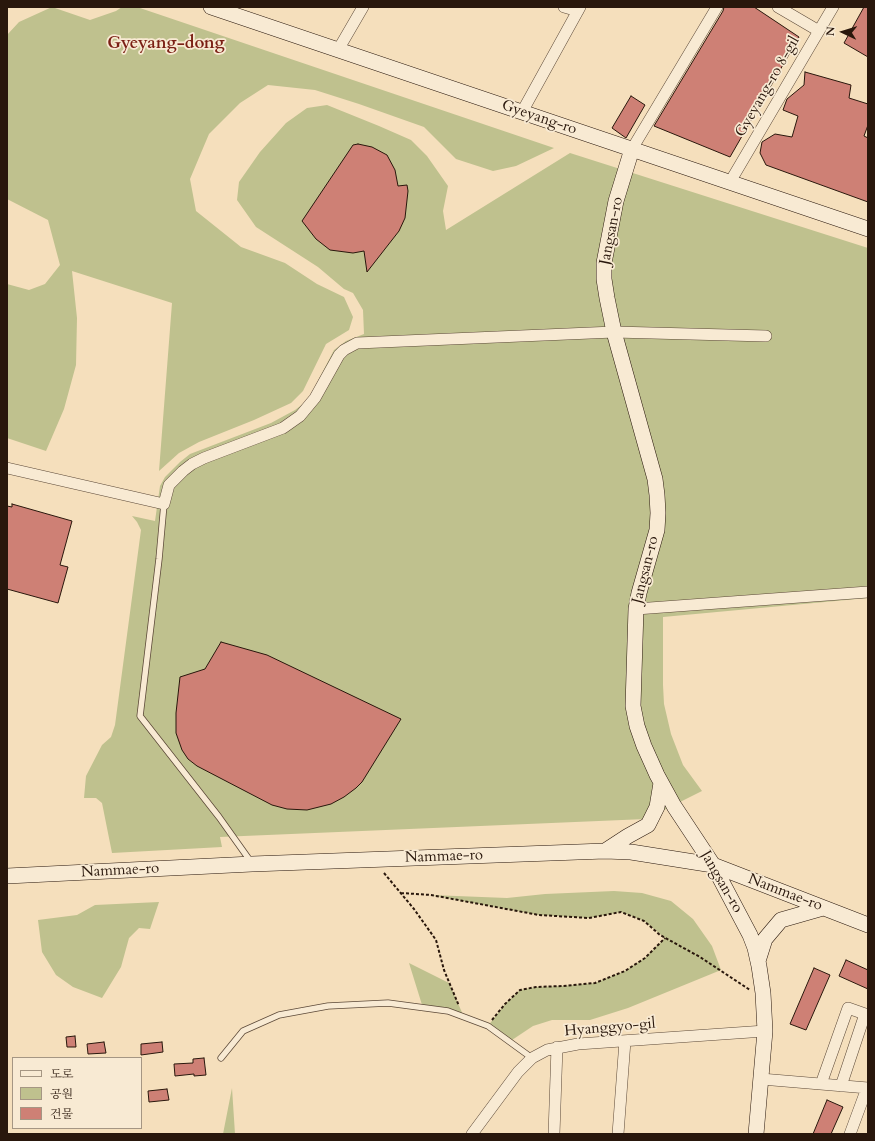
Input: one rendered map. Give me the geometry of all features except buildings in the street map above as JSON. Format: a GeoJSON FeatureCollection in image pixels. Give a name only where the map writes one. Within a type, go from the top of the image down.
{"type":"FeatureCollection","features":[{"type":"Feature","properties":{"kind":"street","name":"Gyeyang-ro"},"geometry":{"type":"LineString","coordinates":[[211,7],[868,229]]}},
{"type":"Feature","properties":{"kind":"street"},"geometry":{"type":"LineString","coordinates":[[338,50],[363,7]]}},
{"type":"Feature","properties":{"kind":"street"},"geometry":{"type":"LineString","coordinates":[[522,112],[579,9],[564,7]]}},
{"type":"Feature","properties":{"kind":"street","name":"Jangsan-ro"},"geometry":{"type":"LineString","coordinates":[[717,7],[632,149],[616,201],[604,263],[604,279],[614,332],[657,495],[657,530],[639,593],[636,609],[634,706],[637,726],[644,746],[661,783],[674,806],[713,865],[750,935],[758,962],[763,998],[765,1032],[756,1134]]}},
{"type":"Feature","properties":{"kind":"street"},"geometry":{"type":"LineString","coordinates":[[778,7],[819,30]]}},
{"type":"Feature","properties":{"kind":"street","name":"Gyeyang-ro 8-gil"},"geometry":{"type":"LineString","coordinates":[[730,182],[833,7]]}},
{"type":"Feature","properties":{"kind":"street"},"geometry":{"type":"LineString","coordinates":[[7,468],[164,504],[169,486],[192,464],[282,428],[300,416],[316,398],[338,355],[344,350],[358,343],[614,332],[766,336]]}},
{"type":"Feature","properties":{"kind":"street"},"geometry":{"type":"LineString","coordinates":[[636,609],[868,592]]}},
{"type":"Feature","properties":{"kind":"street"},"geometry":{"type":"LineString","coordinates":[[605,851],[648,825],[656,807],[661,783]]}},
{"type":"Feature","properties":{"kind":"street","name":"Nammae-ro"},"geometry":{"type":"LineString","coordinates":[[7,876],[252,864],[605,851],[638,853],[713,865],[868,925]]}},
{"type":"Feature","properties":{"kind":"street"},"geometry":{"type":"LineString","coordinates":[[758,962],[765,939],[781,920],[823,908]]}},
{"type":"Feature","properties":{"kind":"street"},"geometry":{"type":"LineString","coordinates":[[821,1084],[848,1008],[865,1014],[840,1086]]}},
{"type":"Feature","properties":{"kind":"street","name":"Hyanggyo-gil"},"geometry":{"type":"LineString","coordinates":[[472,1134],[518,1072],[532,1058],[547,1050],[578,1044],[765,1032]]}},
{"type":"Feature","properties":{"kind":"street"},"geometry":{"type":"LineString","coordinates":[[618,1134],[624,1041]]}},
{"type":"Feature","properties":{"kind":"street"},"geometry":{"type":"LineString","coordinates":[[554,1134],[557,1047]]}},
{"type":"Feature","properties":{"kind":"street"},"geometry":{"type":"LineString","coordinates":[[761,1079],[867,1088],[850,1134]]}},
{"type":"Feature","properties":{"kind":"lane"},"geometry":{"type":"LineString","coordinates":[[164,504],[159,559],[140,716],[219,817],[252,864]]}},
{"type":"Feature","properties":{"kind":"lane"},"geometry":{"type":"LineString","coordinates":[[221,1058],[243,1032],[279,1015],[328,1006],[388,1003],[448,1011],[488,1026],[532,1058]]}},
{"type":"Feature","properties":{"kind":"path"},"geometry":{"type":"LineString","coordinates":[[373,860],[414,909],[436,940],[444,970],[464,1017]]}},
{"type":"Feature","properties":{"kind":"path"},"geometry":{"type":"LineString","coordinates":[[401,893],[431,895],[540,916],[589,918],[621,912],[644,921],[665,938],[700,957],[763,998]]}},
{"type":"Feature","properties":{"kind":"path"},"geometry":{"type":"LineString","coordinates":[[488,1026],[505,1004],[520,990],[536,987],[595,983],[625,971],[645,958],[665,938]]}},
{"type":"Feature","properties":{"kind":"green space"},"geometry":{"type":"Polygon","coordinates":[[[52,7],[90,20],[116,11],[122,7],[137,7],[554,148],[516,166],[493,171],[456,159],[424,127],[315,90],[268,85],[240,103],[209,134],[190,179],[196,211],[241,247],[285,263],[317,284],[344,297],[353,317],[349,330],[326,344],[303,391],[291,403],[254,420],[199,442],[179,453],[159,471],[172,303],[72,271],[77,318],[76,365],[64,409],[46,451],[7,438],[7,284],[29,290],[45,284],[60,265],[48,220],[7,199],[7,35],[19,22],[52,7]]]}},
{"type":"Feature","properties":{"kind":"green space"},"geometry":{"type":"Polygon","coordinates":[[[327,105],[411,140],[427,156],[448,186],[443,211],[446,230],[570,153],[868,248],[868,598],[663,617],[664,704],[671,734],[683,765],[702,791],[646,819],[220,837],[222,847],[112,853],[102,803],[96,798],[84,798],[86,776],[102,745],[111,737],[115,725],[141,530],[132,516],[155,521],[160,486],[165,477],[180,462],[190,454],[271,423],[295,410],[308,400],[334,350],[346,341],[364,334],[363,310],[353,293],[344,289],[318,267],[256,227],[237,200],[239,182],[260,152],[286,123],[307,108],[327,105]]]}},
{"type":"Feature","properties":{"kind":"green space"},"geometry":{"type":"Polygon","coordinates":[[[614,891],[642,893],[671,901],[693,919],[712,946],[721,970],[628,1008],[590,1020],[552,1020],[533,1026],[509,1042],[488,1026],[505,1004],[520,990],[536,987],[595,983],[625,971],[645,958],[665,938],[644,921],[621,912],[589,918],[539,915],[431,895],[507,898],[545,894],[614,891]]]}},
{"type":"Feature","properties":{"kind":"green space"},"geometry":{"type":"Polygon","coordinates":[[[159,902],[150,929],[139,928],[129,938],[121,967],[102,998],[73,987],[56,975],[42,952],[38,920],[77,915],[95,905],[159,902]]]}},
{"type":"Feature","properties":{"kind":"green space"},"geometry":{"type":"Polygon","coordinates":[[[409,963],[449,983],[464,1017],[423,1008],[409,963]]]}},
{"type":"Feature","properties":{"kind":"green space"},"geometry":{"type":"Polygon","coordinates":[[[232,1088],[235,1134],[223,1134],[232,1088]]]}},
{"type":"Feature","properties":{"kind":"district","name":"Gyeyang-dong"},"geometry":{"type":"Point","coordinates":[166,44]}}]}
